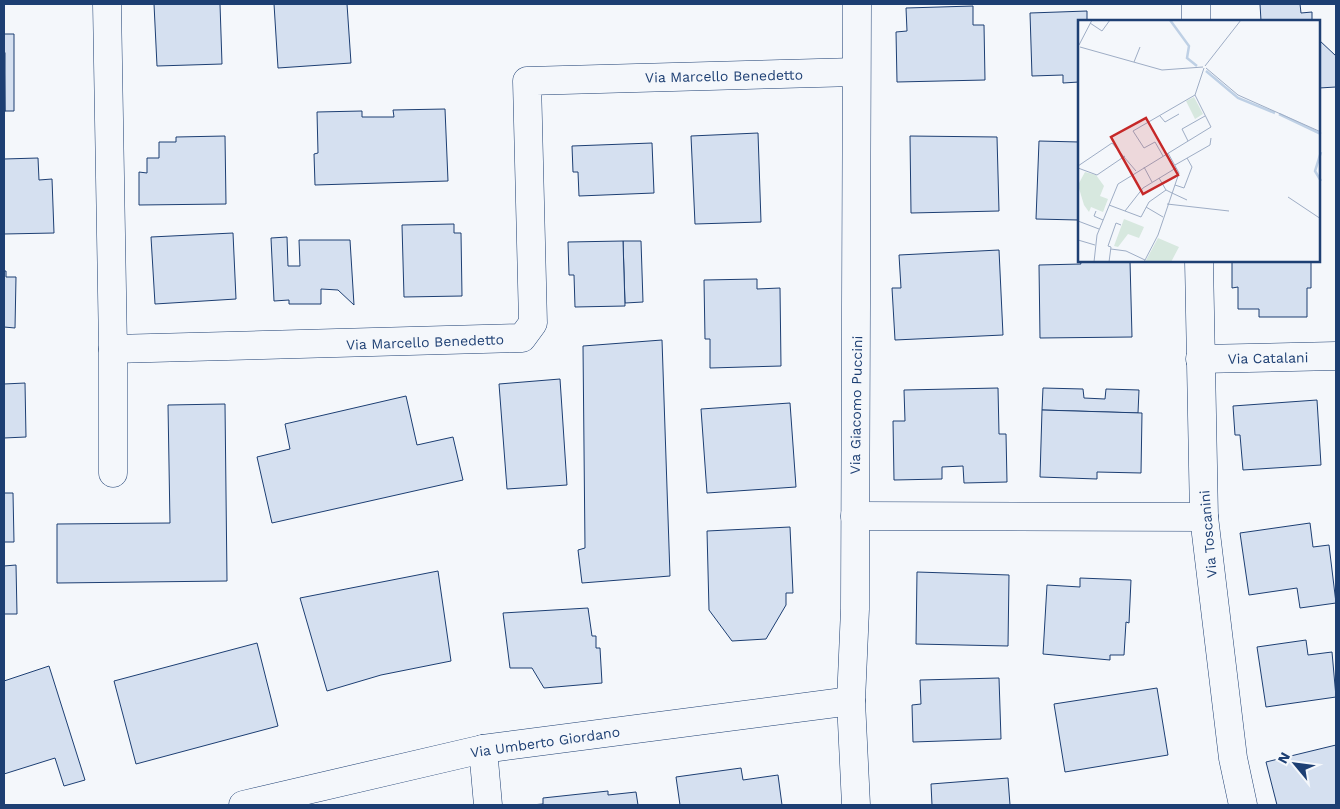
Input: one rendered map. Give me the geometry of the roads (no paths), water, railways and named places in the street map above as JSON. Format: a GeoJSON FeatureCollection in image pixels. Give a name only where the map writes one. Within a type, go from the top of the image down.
{"type":"FeatureCollection","features":[{"type":"Feature","properties":{"kind":"street"},"geometry":{"type":"LineString","coordinates":[[107,4],[113,349],[113,473]]}},
{"type":"Feature","properties":{"kind":"street","name":"Via Giacomo Puccini"},"geometry":{"type":"LineString","coordinates":[[856,805],[851,701],[855,609],[857,4]]}},
{"type":"Feature","properties":{"kind":"street"},"geometry":{"type":"LineString","coordinates":[[1196,4],[1196,20]]}},
{"type":"Feature","properties":{"kind":"street","name":"Via Marcello Benedetto"},"geometry":{"type":"LineString","coordinates":[[113,349],[522,338],[532,323],[527,81],[856,72]]}},
{"type":"Feature","properties":{"kind":"street","name":"Via Toscanini"},"geometry":{"type":"LineString","coordinates":[[1199,262],[1204,517],[1232,749],[1243,805]]}},
{"type":"Feature","properties":{"kind":"street","name":"Via Catalani"},"geometry":{"type":"LineString","coordinates":[[1200,359],[1336,356]]}},
{"type":"Feature","properties":{"kind":"street"},"geometry":{"type":"LineString","coordinates":[[855,516],[1204,517]]}},
{"type":"Feature","properties":{"kind":"street","name":"Via Umberto Giordano"},"geometry":{"type":"LineString","coordinates":[[243,805],[483,749],[851,701]]}},
{"type":"Feature","properties":{"kind":"street"},"geometry":{"type":"LineString","coordinates":[[483,749],[488,805]]}}]}
